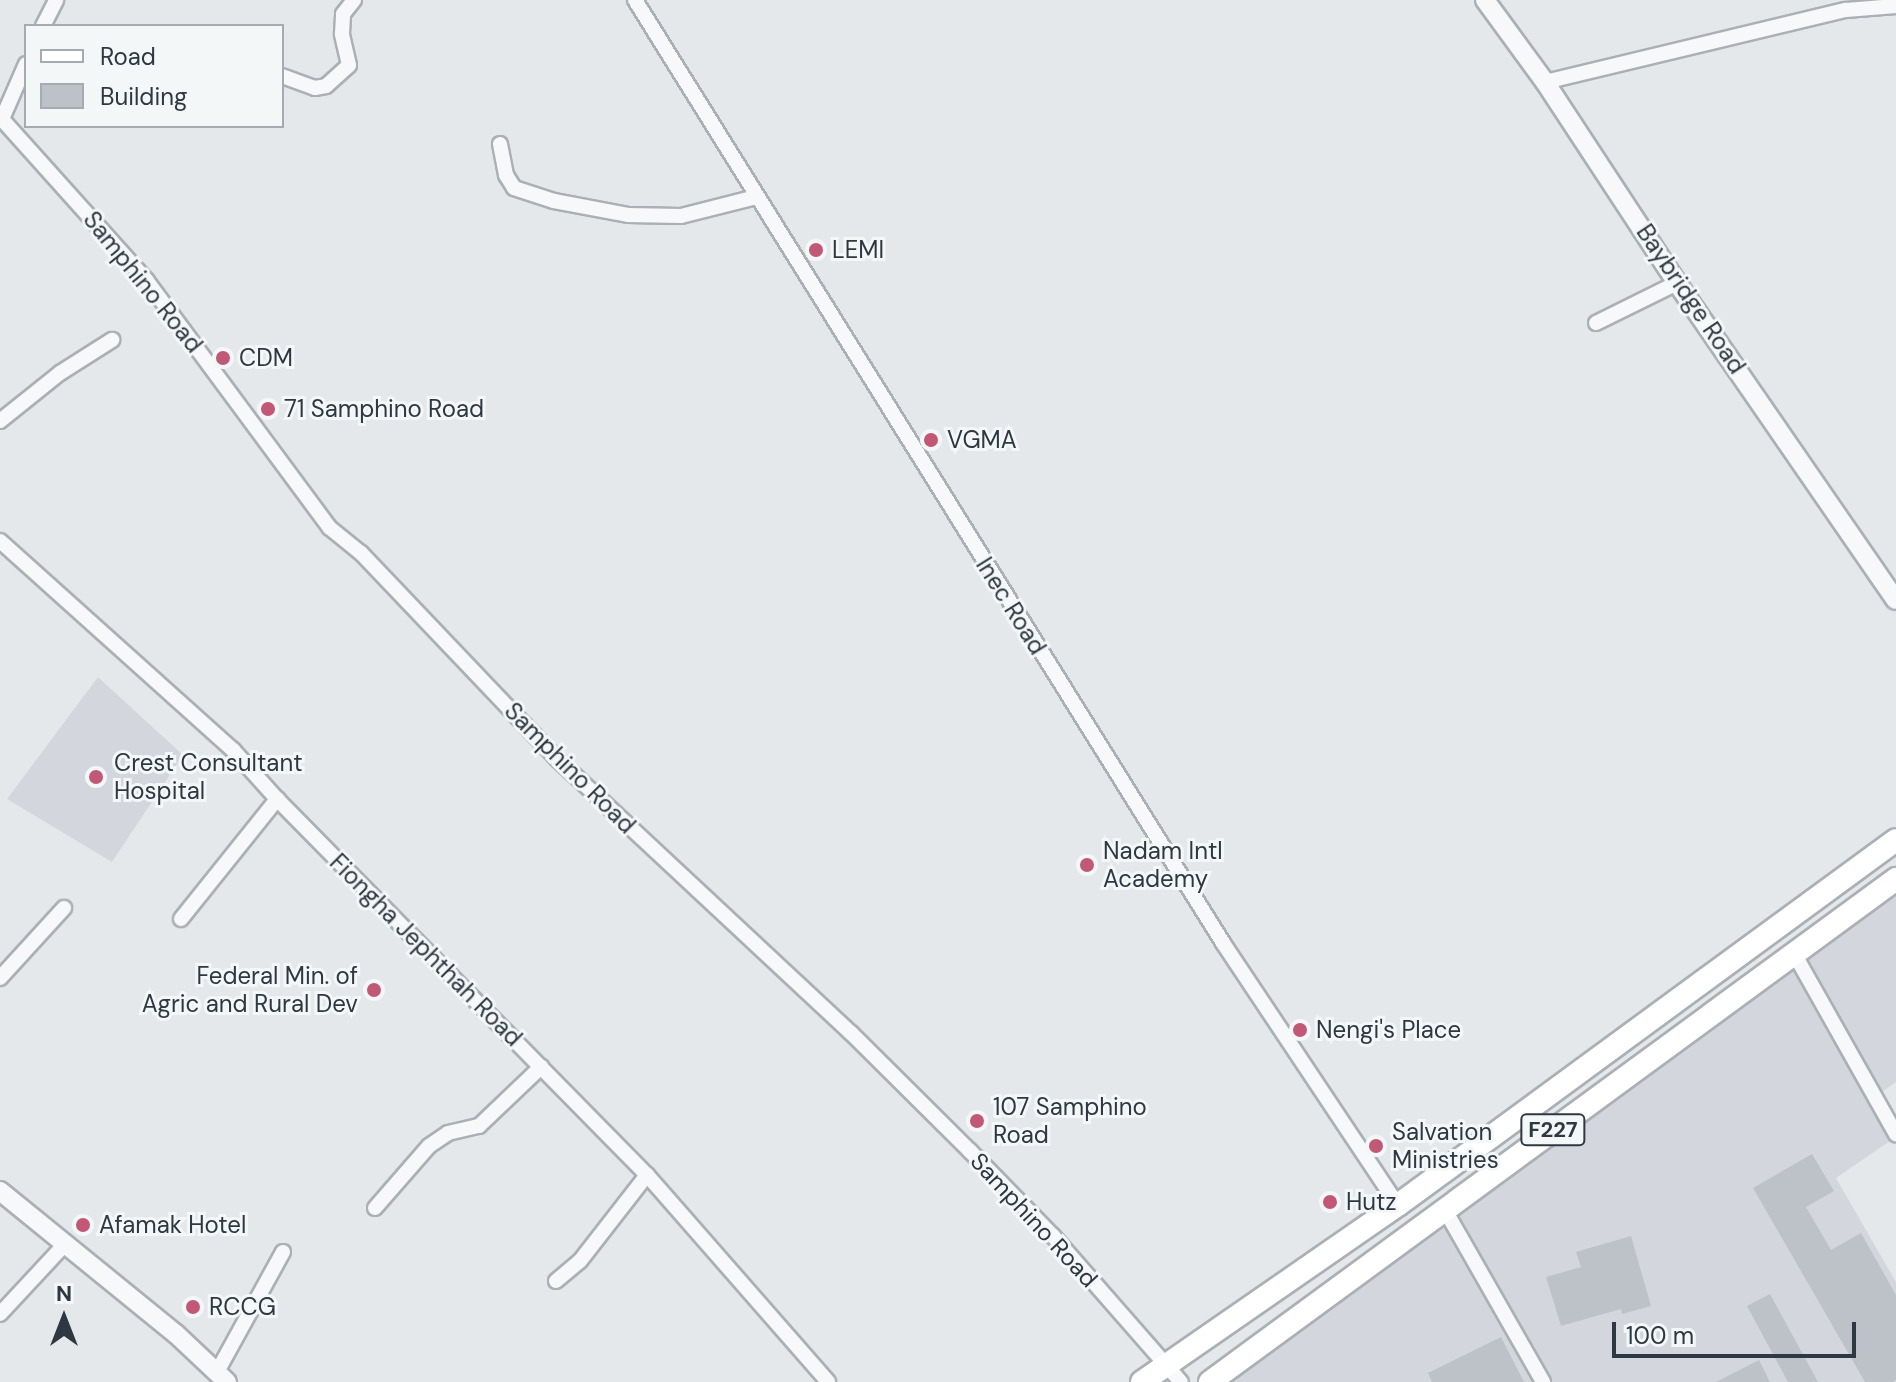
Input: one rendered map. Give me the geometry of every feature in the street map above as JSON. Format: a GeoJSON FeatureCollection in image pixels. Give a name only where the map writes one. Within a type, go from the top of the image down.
{"type":"FeatureCollection","features":[{"type":"Feature","properties":{"kind":"main road","name":"F227"},"geometry":{"type":"LineString","coordinates":[[1142,1382],[1174,1373],[1896,840]]}},
{"type":"Feature","properties":{"kind":"main road","name":"F227"},"geometry":{"type":"LineString","coordinates":[[1210,1382],[1896,879]]}},
{"type":"Feature","properties":{"kind":"street"},"geometry":{"type":"LineString","coordinates":[[44,24],[56,0]]}},
{"type":"Feature","properties":{"kind":"street"},"geometry":{"type":"LineString","coordinates":[[284,77],[315,88],[326,86],[349,65],[342,34],[343,14],[354,0]]}},
{"type":"Feature","properties":{"kind":"street","name":"Inec Road"},"geometry":{"type":"LineString","coordinates":[[635,0],[1273,1022],[1398,1205]]}},
{"type":"Feature","properties":{"kind":"street","name":"Baybridge Road"},"geometry":{"type":"LineString","coordinates":[[1485,0],[1545,82],[1677,283],[1896,600]]}},
{"type":"Feature","properties":{"kind":"street"},"geometry":{"type":"LineString","coordinates":[[1545,82],[1846,10],[1896,6]]}},
{"type":"Feature","properties":{"kind":"street"},"geometry":{"type":"LineString","coordinates":[[1,118],[24,68]]}},
{"type":"Feature","properties":{"kind":"street","name":"Samphino Road"},"geometry":{"type":"LineString","coordinates":[[1,118],[147,281],[330,528],[361,553],[557,759],[851,1033],[970,1151],[1053,1236],[1174,1373]]}},
{"type":"Feature","properties":{"kind":"street"},"geometry":{"type":"LineString","coordinates":[[500,144],[506,175],[514,188],[554,201],[628,215],[681,216],[756,197]]}},
{"type":"Feature","properties":{"kind":"street"},"geometry":{"type":"LineString","coordinates":[[1596,323],[1677,283]]}},
{"type":"Feature","properties":{"kind":"street"},"geometry":{"type":"LineString","coordinates":[[0,421],[60,373],[112,340]]}},
{"type":"Feature","properties":{"kind":"street","name":"Fiongha Jephthah Road"},"geometry":{"type":"LineString","coordinates":[[0,541],[233,750],[277,799],[647,1175],[828,1382]]}},
{"type":"Feature","properties":{"kind":"street"},"geometry":{"type":"LineString","coordinates":[[181,919],[277,799]]}},
{"type":"Feature","properties":{"kind":"street"},"geometry":{"type":"LineString","coordinates":[[0,978],[64,908]]}},
{"type":"Feature","properties":{"kind":"street"},"geometry":{"type":"LineString","coordinates":[[1795,955],[1896,1134]]}},
{"type":"Feature","properties":{"kind":"street"},"geometry":{"type":"LineString","coordinates":[[375,1208],[429,1146],[448,1133],[479,1126],[541,1067]]}},
{"type":"Feature","properties":{"kind":"street"},"geometry":{"type":"LineString","coordinates":[[556,1281],[580,1261],[647,1175]]}},
{"type":"Feature","properties":{"kind":"street"},"geometry":{"type":"LineString","coordinates":[[0,1191],[66,1243],[222,1377],[283,1252]]}},
{"type":"Feature","properties":{"kind":"street"},"geometry":{"type":"LineString","coordinates":[[1445,1210],[1543,1382]]}},
{"type":"Feature","properties":{"kind":"street"},"geometry":{"type":"LineString","coordinates":[[0,1314],[66,1243]]}},
{"type":"Feature","properties":{"kind":"shaded area","name":"Crest Consultant Hospital"},"geometry":{"type":"Polygon","coordinates":[[[98,677],[183,755],[112,862],[7,799],[98,677]]]}},
{"type":"Feature","properties":{"kind":"shaded area"},"geometry":{"type":"Polygon","coordinates":[[[1896,893],[1896,1082],[1870,1101],[1890,1141],[1836,1178],[1896,1282],[1896,1382],[1228,1382],[1896,893]]]}},
{"type":"Feature","properties":{"kind":"building"},"geometry":{"type":"Polygon","coordinates":[[[1812,1154],[1834,1191],[1806,1207],[1831,1250],[1861,1233],[1896,1295],[1896,1380],[1893,1382],[1865,1382],[1753,1188],[1812,1154]]]}},
{"type":"Feature","properties":{"kind":"building"},"geometry":{"type":"Polygon","coordinates":[[[1631,1236],[1651,1306],[1622,1314],[1621,1309],[1561,1326],[1546,1277],[1581,1267],[1576,1252],[1631,1236]]]}},
{"type":"Feature","properties":{"kind":"building"},"geometry":{"type":"Polygon","coordinates":[[[1770,1294],[1818,1382],[1788,1382],[1747,1306],[1770,1294]]]}},
{"type":"Feature","properties":{"kind":"building"},"geometry":{"type":"Polygon","coordinates":[[[1501,1337],[1524,1382],[1432,1382],[1428,1373],[1501,1337]]]}},
{"type":"Feature","properties":{"kind":"building"},"geometry":{"type":"Polygon","coordinates":[[[1759,1360],[1770,1382],[1716,1382],[1759,1360]]]}},
{"type":"Feature","properties":{"kind":"place","name":"LEMI"},"geometry":{"type":"Point","coordinates":[816,250]}},
{"type":"Feature","properties":{"kind":"place","name":"CDM"},"geometry":{"type":"Point","coordinates":[223,358]}},
{"type":"Feature","properties":{"kind":"place","name":"71 Samphino Road"},"geometry":{"type":"Point","coordinates":[268,409]}},
{"type":"Feature","properties":{"kind":"place","name":"VGMA"},"geometry":{"type":"Point","coordinates":[931,440]}},
{"type":"Feature","properties":{"kind":"place","name":"Crest Consultant Hospital"},"geometry":{"type":"Point","coordinates":[96,777]}},
{"type":"Feature","properties":{"kind":"place","name":"Nadam Intl Academy"},"geometry":{"type":"Point","coordinates":[1087,865]}},
{"type":"Feature","properties":{"kind":"place","name":"Federal Min. of Agric and Rural Dev"},"geometry":{"type":"Point","coordinates":[374,990]}},
{"type":"Feature","properties":{"kind":"place","name":"Nengi's Place"},"geometry":{"type":"Point","coordinates":[1300,1030]}},
{"type":"Feature","properties":{"kind":"place","name":"107 Samphino Road"},"geometry":{"type":"Point","coordinates":[977,1121]}},
{"type":"Feature","properties":{"kind":"place","name":"Salvation Ministries"},"geometry":{"type":"Point","coordinates":[1376,1146]}},
{"type":"Feature","properties":{"kind":"place","name":"Hutz"},"geometry":{"type":"Point","coordinates":[1330,1202]}},
{"type":"Feature","properties":{"kind":"place","name":"Afamak Hotel"},"geometry":{"type":"Point","coordinates":[83,1225]}},
{"type":"Feature","properties":{"kind":"place","name":"RCCG"},"geometry":{"type":"Point","coordinates":[193,1307]}}]}
